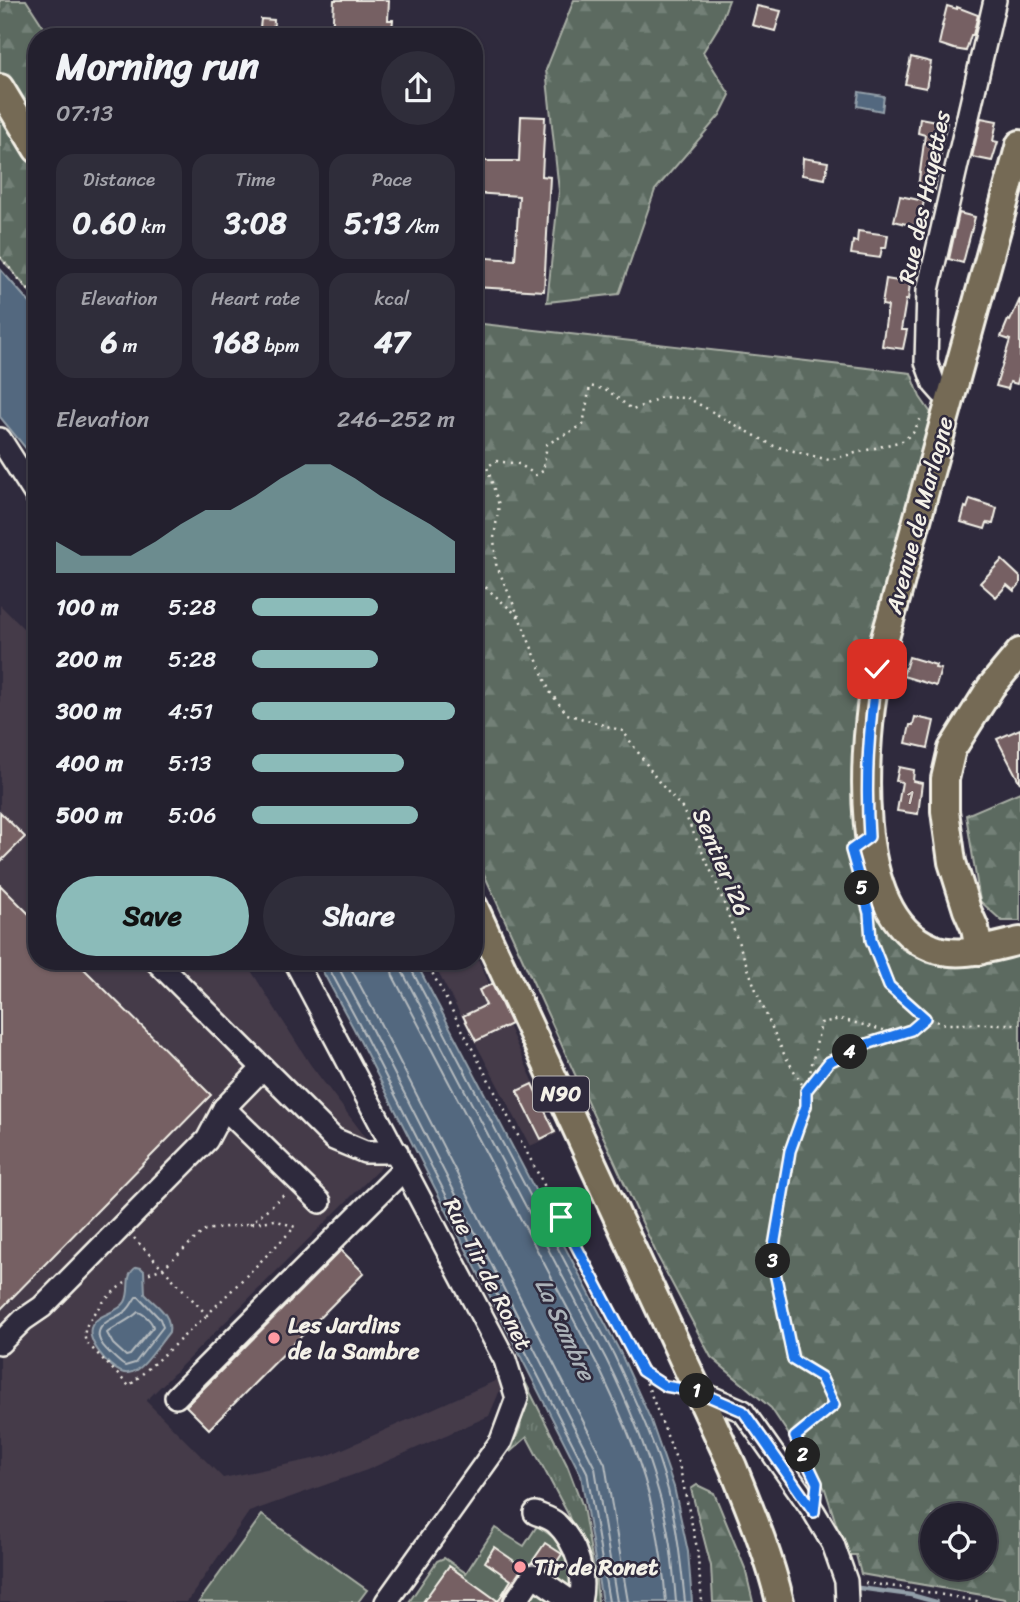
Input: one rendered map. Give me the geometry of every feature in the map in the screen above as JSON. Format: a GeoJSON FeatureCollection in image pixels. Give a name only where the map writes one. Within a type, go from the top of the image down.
{"type":"FeatureCollection","features":[{"type":"Feature","properties":{"kind":"main road"},"geometry":{"type":"LineString","coordinates":[[0,88],[28,134]]}},
{"type":"Feature","properties":{"kind":"main road","name":"Avenue de Marlagne"},"geometry":{"type":"LineString","coordinates":[[1020,144],[993,248],[945,393],[877,669],[867,758],[866,798],[869,837],[883,899],[896,919],[914,937],[930,948],[949,951],[979,951],[1020,941]]}},
{"type":"Feature","properties":{"kind":"main road"},"geometry":{"type":"LineString","coordinates":[[979,951],[975,928],[952,862],[945,811],[945,779],[952,749],[991,687],[1020,652]]}},
{"type":"Feature","properties":{"kind":"main road","name":"N90"},"geometry":{"type":"LineString","coordinates":[[483,926],[699,1392],[757,1525],[780,1602]]}},
{"type":"Feature","properties":{"kind":"street","name":"Rue des Hayettes"},"geometry":{"type":"LineString","coordinates":[[945,393],[934,384],[926,362],[928,290],[995,0]]}},
{"type":"Feature","properties":{"kind":"street"},"geometry":{"type":"LineString","coordinates":[[0,439],[28,483]]}},
{"type":"Feature","properties":{"kind":"street"},"geometry":{"type":"LineString","coordinates":[[165,970],[334,1139],[365,1152],[400,1161],[176,1397]]}},
{"type":"Feature","properties":{"kind":"street","name":"Rue Tir de Ronet"},"geometry":{"type":"LineString","coordinates":[[300,970],[505,1360],[517,1398],[501,1441],[386,1602]]}},
{"type":"Feature","properties":{"kind":"street"},"geometry":{"type":"LineString","coordinates":[[0,1343],[23,1320],[42,1307],[207,1140],[224,1108],[263,1068]]}},
{"type":"Feature","properties":{"kind":"street"},"geometry":{"type":"LineString","coordinates":[[224,1108],[320,1202]]}},
{"type":"Feature","properties":{"kind":"street"},"geometry":{"type":"LineString","coordinates":[[699,1392],[743,1411],[814,1512],[833,1544],[846,1581],[847,1602]]}},
{"type":"Feature","properties":{"kind":"street"},"geometry":{"type":"LineString","coordinates":[[515,1602],[533,1575],[575,1601],[583,1591],[581,1569],[575,1549],[554,1521],[535,1513]]}},
{"type":"Feature","properties":{"kind":"path"},"geometry":{"type":"LineString","coordinates":[[0,257],[28,290]]}},
{"type":"Feature","properties":{"kind":"path"},"geometry":{"type":"LineString","coordinates":[[519,617],[496,564],[494,538],[499,505],[486,467],[496,461],[519,464],[536,475],[543,471],[547,444],[583,425],[590,386],[607,390],[633,410],[661,397],[688,398],[775,446],[829,460],[902,441],[913,433],[945,393]]}},
{"type":"Feature","properties":{"kind":"path","name":"Sentier i26"},"geometry":{"type":"LineString","coordinates":[[483,585],[519,617],[550,692],[567,714],[623,731],[659,782],[682,808],[716,882],[772,1029],[806,1091]]}},
{"type":"Feature","properties":{"kind":"path"},"geometry":{"type":"LineString","coordinates":[[869,913],[871,940],[889,986],[925,1018],[944,1024],[1020,1024]]}},
{"type":"Feature","properties":{"kind":"path"},"geometry":{"type":"LineString","coordinates":[[431,970],[642,1371],[680,1469],[697,1548],[702,1602]]}},
{"type":"Feature","properties":{"kind":"path"},"geometry":{"type":"LineString","coordinates":[[806,1091],[829,1062],[867,1044],[911,1030],[925,1018]]}},
{"type":"Feature","properties":{"kind":"path"},"geometry":{"type":"LineString","coordinates":[[814,1512],[817,1483],[795,1437],[834,1405],[821,1377],[793,1360],[772,1258],[790,1151],[806,1106],[806,1091],[821,1023],[840,1019],[899,1034]]}},
{"type":"Feature","properties":{"kind":"path"},"geometry":{"type":"LineString","coordinates":[[250,1223],[300,1182]]}},
{"type":"Feature","properties":{"kind":"path"},"geometry":{"type":"LineString","coordinates":[[125,1283],[119,1286],[92,1316],[85,1331],[86,1342],[129,1386],[207,1315],[295,1227],[275,1220],[205,1230],[163,1268],[146,1274]]}},
{"type":"Feature","properties":{"kind":"path"},"geometry":{"type":"LineString","coordinates":[[123,1226],[207,1315]]}},
{"type":"Feature","properties":{"kind":"path"},"geometry":{"type":"LineString","coordinates":[[642,1371],[665,1386],[699,1392]]}},
{"type":"Feature","properties":{"kind":"path"},"geometry":{"type":"LineString","coordinates":[[862,1583],[982,1602]]}},
{"type":"Feature","properties":{"kind":"shaded area"},"geometry":{"type":"Polygon","coordinates":[[[0,605],[28,633],[28,970],[251,970],[310,1064],[385,1163],[146,1401],[223,1478],[327,1456],[506,1376],[489,1416],[367,1470],[249,1512],[187,1602],[0,1602],[0,605]]]}},
{"type":"Feature","properties":{"kind":"shaded area"},"geometry":{"type":"Polygon","coordinates":[[[437,970],[483,970],[557,1134],[530,1146],[437,970]]]}},
{"type":"Feature","properties":{"kind":"green space"},"geometry":{"type":"Polygon","coordinates":[[[0,0],[26,0],[44,28],[28,28],[28,290],[0,257],[0,0]]]}},
{"type":"Feature","properties":{"kind":"green space"},"geometry":{"type":"Polygon","coordinates":[[[574,0],[729,0],[719,26],[703,52],[730,95],[720,115],[655,190],[619,294],[547,302],[559,191],[546,70],[574,0]]]}},
{"type":"Feature","properties":{"kind":"green space"},"geometry":{"type":"Polygon","coordinates":[[[483,324],[911,373],[920,397],[931,413],[857,713],[854,796],[881,915],[902,949],[928,963],[952,967],[1020,950],[1020,1602],[1006,1602],[1005,1599],[861,1574],[856,1555],[846,1555],[825,1489],[771,1408],[711,1357],[657,1255],[483,872],[483,324]]]}},
{"type":"Feature","properties":{"kind":"green space"},"geometry":{"type":"Polygon","coordinates":[[[1020,792],[1020,921],[1002,921],[980,901],[966,815],[1020,792]]]}},
{"type":"Feature","properties":{"kind":"green space"},"geometry":{"type":"Polygon","coordinates":[[[517,1366],[567,1465],[583,1507],[598,1602],[589,1602],[581,1553],[568,1514],[527,1437],[510,1452],[520,1428],[524,1399],[517,1366]]]}},
{"type":"Feature","properties":{"kind":"green space"},"geometry":{"type":"Polygon","coordinates":[[[697,1485],[714,1493],[745,1568],[753,1602],[713,1602],[711,1566],[691,1489],[697,1485]]]}},
{"type":"Feature","properties":{"kind":"green space"},"geometry":{"type":"Polygon","coordinates":[[[262,1515],[367,1590],[358,1602],[199,1602],[262,1515]]]}},
{"type":"Feature","properties":{"kind":"green space","name":"Tir de Ronet"},"geometry":{"type":"Polygon","coordinates":[[[537,1526],[568,1547],[574,1602],[409,1602],[437,1561],[444,1558],[466,1573],[495,1528],[524,1546],[537,1526]]]}},
{"type":"Feature","properties":{"kind":"water"},"geometry":{"type":"Polygon","coordinates":[[[859,92],[884,96],[882,111],[857,106],[859,92]]]}},
{"type":"Feature","properties":{"kind":"water"},"geometry":{"type":"Polygon","coordinates":[[[0,269],[28,301],[28,451],[0,417],[0,269]]]}},
{"type":"Feature","properties":{"kind":"water","name":"La Sambre"},"geometry":{"type":"Polygon","coordinates":[[[322,970],[420,970],[620,1352],[650,1418],[674,1487],[688,1552],[692,1602],[602,1602],[581,1475],[322,970]]]}},
{"type":"Feature","properties":{"kind":"water"},"geometry":{"type":"Polygon","coordinates":[[[137,1267],[144,1271],[145,1294],[166,1315],[169,1332],[141,1367],[125,1373],[105,1360],[92,1340],[91,1328],[97,1319],[122,1306],[128,1293],[130,1274],[137,1267]]]}},
{"type":"Feature","properties":{"kind":"building"},"geometry":{"type":"Polygon","coordinates":[[[334,0],[389,0],[388,20],[393,20],[392,28],[332,28],[334,0]]]}},
{"type":"Feature","properties":{"kind":"building"},"geometry":{"type":"Polygon","coordinates":[[[757,6],[781,11],[775,31],[752,25],[757,6]]]}},
{"type":"Feature","properties":{"kind":"building"},"geometry":{"type":"Polygon","coordinates":[[[947,6],[978,15],[966,51],[939,44],[947,6]]]}},
{"type":"Feature","properties":{"kind":"building"},"geometry":{"type":"Polygon","coordinates":[[[261,19],[274,20],[274,28],[260,28],[261,19]]]}},
{"type":"Feature","properties":{"kind":"building"},"geometry":{"type":"Polygon","coordinates":[[[911,57],[931,62],[926,88],[905,84],[911,57]]]}},
{"type":"Feature","properties":{"kind":"building"},"geometry":{"type":"Polygon","coordinates":[[[521,116],[545,117],[542,176],[550,177],[544,291],[483,288],[483,258],[515,260],[519,196],[483,194],[483,161],[519,161],[521,116]]]}},
{"type":"Feature","properties":{"kind":"building"},"geometry":{"type":"Polygon","coordinates":[[[920,118],[947,123],[935,190],[918,187],[925,135],[918,133],[920,118]]]}},
{"type":"Feature","properties":{"kind":"building"},"geometry":{"type":"Polygon","coordinates":[[[981,118],[997,121],[993,141],[998,142],[992,161],[972,157],[981,118]]]}},
{"type":"Feature","properties":{"kind":"building"},"geometry":{"type":"Polygon","coordinates":[[[803,158],[828,162],[825,179],[802,175],[803,158]]]}},
{"type":"Feature","properties":{"kind":"building"},"geometry":{"type":"Polygon","coordinates":[[[900,196],[924,201],[918,227],[894,221],[900,196]]]}},
{"type":"Feature","properties":{"kind":"building"},"geometry":{"type":"Polygon","coordinates":[[[959,213],[975,217],[963,263],[949,259],[959,213]]]}},
{"type":"Feature","properties":{"kind":"building"},"geometry":{"type":"Polygon","coordinates":[[[858,231],[888,235],[886,248],[882,248],[880,258],[851,254],[853,241],[857,242],[858,231]]]}},
{"type":"Feature","properties":{"kind":"building"},"geometry":{"type":"Polygon","coordinates":[[[886,279],[910,283],[901,330],[907,330],[903,349],[882,346],[888,306],[882,305],[886,279]]]}},
{"type":"Feature","properties":{"kind":"building"},"geometry":{"type":"Polygon","coordinates":[[[1020,299],[1020,372],[1017,384],[1010,382],[1008,389],[996,386],[1010,340],[1001,337],[1020,299]]]}},
{"type":"Feature","properties":{"kind":"building"},"geometry":{"type":"Polygon","coordinates":[[[970,499],[997,508],[993,524],[987,523],[985,529],[961,522],[970,499]]]}},
{"type":"Feature","properties":{"kind":"building"},"geometry":{"type":"Polygon","coordinates":[[[1002,560],[1020,577],[1020,584],[1014,591],[1007,585],[996,597],[980,583],[1002,560]]]}},
{"type":"Feature","properties":{"kind":"building"},"geometry":{"type":"Polygon","coordinates":[[[909,657],[941,669],[936,686],[903,676],[909,657]]]}},
{"type":"Feature","properties":{"kind":"building"},"geometry":{"type":"Polygon","coordinates":[[[915,717],[934,721],[928,748],[906,743],[910,725],[913,725],[915,717]]]}},
{"type":"Feature","properties":{"kind":"building"},"geometry":{"type":"Polygon","coordinates":[[[1020,729],[1020,783],[997,739],[1020,729]]]}},
{"type":"Feature","properties":{"kind":"building"},"geometry":{"type":"Polygon","coordinates":[[[899,767],[914,770],[913,781],[922,783],[918,814],[897,811],[902,782],[896,781],[899,767]]]}},
{"type":"Feature","properties":{"kind":"building"},"geometry":{"type":"Polygon","coordinates":[[[0,812],[25,837],[0,862],[0,812]]]}},
{"type":"Feature","properties":{"kind":"building"},"geometry":{"type":"Polygon","coordinates":[[[0,885],[28,913],[28,970],[85,970],[211,1095],[0,1310],[0,885]]]}},
{"type":"Feature","properties":{"kind":"building"},"geometry":{"type":"Polygon","coordinates":[[[492,984],[511,1024],[476,1041],[463,1016],[486,1005],[479,990],[492,984]]]}},
{"type":"Feature","properties":{"kind":"building"},"geometry":{"type":"Polygon","coordinates":[[[532,1084],[555,1132],[541,1139],[517,1091],[532,1084]]]}},
{"type":"Feature","properties":{"kind":"building","name":"Les Jardins de la Sambre"},"geometry":{"type":"Polygon","coordinates":[[[341,1250],[364,1273],[209,1429],[186,1406],[341,1250]]]}},
{"type":"Feature","properties":{"kind":"building"},"geometry":{"type":"Polygon","coordinates":[[[545,1543],[562,1554],[551,1571],[532,1562],[545,1543]]]}},
{"type":"Feature","properties":{"kind":"building"},"geometry":{"type":"Polygon","coordinates":[[[494,1547],[523,1567],[502,1602],[423,1602],[449,1566],[498,1601],[511,1580],[485,1562],[494,1547]]]}},
{"type":"Feature","properties":{"kind":"waterway"},"geometry":{"type":"LineString","coordinates":[[859,1588],[911,1595],[936,1602]]}},
{"type":"Feature","properties":{"kind":"place","name":"Les Jardins de la Sambre"},"geometry":{"type":"Point","coordinates":[274,1338]}},
{"type":"Feature","properties":{"kind":"place","name":"Tir de Ronet"},"geometry":{"type":"Point","coordinates":[520,1567]}},
{"type":"Feature","properties":{"kind":"route"},"geometry":{"type":"LineString","coordinates":[[561,1217],[642,1371],[665,1386],[699,1392],[743,1411],[814,1512],[817,1483],[795,1437],[834,1405],[821,1377],[793,1360],[772,1258],[790,1151],[806,1106],[806,1091],[829,1062],[867,1044],[911,1030],[925,1018],[889,986],[871,940],[869,913],[851,850],[869,837],[867,758],[877,669]]}}]}
